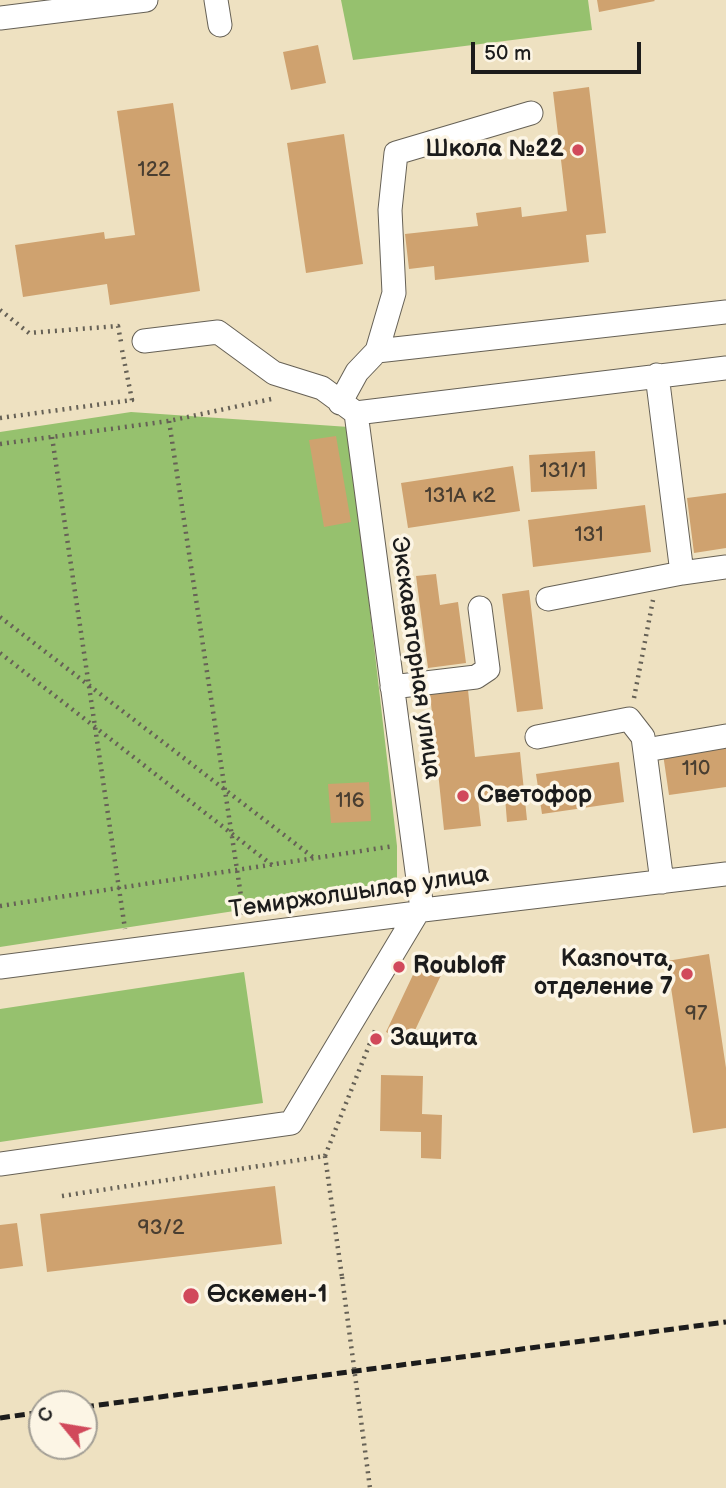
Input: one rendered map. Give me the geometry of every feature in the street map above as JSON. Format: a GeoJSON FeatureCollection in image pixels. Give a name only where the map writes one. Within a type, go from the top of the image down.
{"type":"FeatureCollection","features":[{"type":"Feature","properties":{"kind":"street"},"geometry":{"type":"LineString","coordinates":[[0,18],[146,0]]}},
{"type":"Feature","properties":{"kind":"street"},"geometry":{"type":"LineString","coordinates":[[216,0],[220,25]]}},
{"type":"Feature","properties":{"kind":"street"},"geometry":{"type":"LineString","coordinates":[[348,408],[357,372],[377,351],[394,292],[390,210],[396,153],[531,113]]}},
{"type":"Feature","properties":{"kind":"street"},"geometry":{"type":"LineString","coordinates":[[377,351],[726,312]]}},
{"type":"Feature","properties":{"kind":"street"},"geometry":{"type":"LineString","coordinates":[[144,341],[218,332],[274,373],[322,388],[348,408],[726,368]]}},
{"type":"Feature","properties":{"kind":"street"},"geometry":{"type":"LineString","coordinates":[[657,375],[682,573]]}},
{"type":"Feature","properties":{"kind":"street","name":"Экскаваторная улица"},"geometry":{"type":"LineString","coordinates":[[348,408],[392,687],[419,911]]}},
{"type":"Feature","properties":{"kind":"street"},"geometry":{"type":"LineString","coordinates":[[548,599],[726,567]]}},
{"type":"Feature","properties":{"kind":"street"},"geometry":{"type":"LineString","coordinates":[[392,687],[476,677],[488,669],[480,608]]}},
{"type":"Feature","properties":{"kind":"street"},"geometry":{"type":"LineString","coordinates":[[537,737],[629,719],[643,737],[646,750],[662,882]]}},
{"type":"Feature","properties":{"kind":"street"},"geometry":{"type":"LineString","coordinates":[[646,750],[726,736]]}},
{"type":"Feature","properties":{"kind":"street","name":"Темиржолшылар улица"},"geometry":{"type":"LineString","coordinates":[[0,967],[423,910],[726,874]]}},
{"type":"Feature","properties":{"kind":"street"},"geometry":{"type":"LineString","coordinates":[[0,1164],[291,1123],[419,911]]}},
{"type":"Feature","properties":{"kind":"path"},"geometry":{"type":"LineString","coordinates":[[0,310],[29,333],[118,326],[132,400],[0,418]]}},
{"type":"Feature","properties":{"kind":"path"},"geometry":{"type":"LineString","coordinates":[[0,444],[169,421],[284,396]]}},
{"type":"Feature","properties":{"kind":"path"},"geometry":{"type":"LineString","coordinates":[[169,421],[245,921]]}},
{"type":"Feature","properties":{"kind":"path"},"geometry":{"type":"LineString","coordinates":[[52,437],[127,940]]}},
{"type":"Feature","properties":{"kind":"path"},"geometry":{"type":"LineString","coordinates":[[629,719],[658,578]]}},
{"type":"Feature","properties":{"kind":"path"},"geometry":{"type":"LineString","coordinates":[[0,617],[314,859]]}},
{"type":"Feature","properties":{"kind":"path"},"geometry":{"type":"LineString","coordinates":[[0,653],[272,865]]}},
{"type":"Feature","properties":{"kind":"path"},"geometry":{"type":"LineString","coordinates":[[0,906],[397,846]]}},
{"type":"Feature","properties":{"kind":"path"},"geometry":{"type":"LineString","coordinates":[[325,1156],[370,1488]]}},
{"type":"Feature","properties":{"kind":"green space"},"geometry":{"type":"Polygon","coordinates":[[[341,0],[588,0],[592,30],[353,60],[341,0]]]}},
{"type":"Feature","properties":{"kind":"green space"},"geometry":{"type":"Polygon","coordinates":[[[131,412],[349,427],[397,846],[397,886],[0,947],[0,432],[131,412]]]}},
{"type":"Feature","properties":{"kind":"green space"},"geometry":{"type":"Polygon","coordinates":[[[244,972],[263,1103],[0,1142],[0,1009],[244,972]]]}},
{"type":"Feature","properties":{"kind":"building"},"geometry":{"type":"Polygon","coordinates":[[[597,0],[654,0],[655,1],[599,12],[597,0]]]}},
{"type":"Feature","properties":{"kind":"building"},"geometry":{"type":"Polygon","coordinates":[[[318,45],[326,83],[291,90],[283,52],[318,45]]]}},
{"type":"Feature","properties":{"kind":"building","name":"Школа №22"},"geometry":{"type":"Polygon","coordinates":[[[589,87],[606,233],[586,235],[589,262],[435,280],[434,266],[409,269],[405,234],[478,226],[476,213],[521,207],[522,217],[567,211],[553,92],[589,87]]]}},
{"type":"Feature","properties":{"kind":"building"},"geometry":{"type":"Polygon","coordinates":[[[173,103],[200,291],[110,305],[107,284],[23,297],[15,245],[104,232],[105,239],[135,235],[117,111],[173,103]]]}},
{"type":"Feature","properties":{"kind":"building"},"geometry":{"type":"Polygon","coordinates":[[[344,134],[363,264],[306,273],[287,143],[344,134]]]}},
{"type":"Feature","properties":{"kind":"building"},"geometry":{"type":"Polygon","coordinates":[[[336,436],[351,522],[324,527],[309,440],[336,436]]]}},
{"type":"Feature","properties":{"kind":"building"},"geometry":{"type":"Polygon","coordinates":[[[595,451],[597,489],[531,492],[529,455],[595,451]]]}},
{"type":"Feature","properties":{"kind":"building"},"geometry":{"type":"Polygon","coordinates":[[[513,466],[520,511],[408,528],[401,483],[513,466]]]}},
{"type":"Feature","properties":{"kind":"building"},"geometry":{"type":"Polygon","coordinates":[[[726,493],[726,548],[694,553],[687,498],[726,493]]]}},
{"type":"Feature","properties":{"kind":"building"},"geometry":{"type":"Polygon","coordinates":[[[645,505],[651,552],[533,567],[528,520],[645,505]]]}},
{"type":"Feature","properties":{"kind":"building"},"geometry":{"type":"Polygon","coordinates":[[[436,574],[440,605],[458,602],[466,663],[428,668],[416,576],[436,574]]]}},
{"type":"Feature","properties":{"kind":"building"},"geometry":{"type":"Polygon","coordinates":[[[529,590],[543,709],[517,712],[502,594],[529,590]]]}},
{"type":"Feature","properties":{"kind":"building"},"geometry":{"type":"Polygon","coordinates":[[[468,690],[475,757],[520,752],[527,820],[507,822],[505,797],[478,800],[481,826],[444,830],[430,694],[468,690]]]}},
{"type":"Feature","properties":{"kind":"building"},"geometry":{"type":"Polygon","coordinates":[[[726,744],[726,787],[669,795],[663,754],[726,744]]]}},
{"type":"Feature","properties":{"kind":"building"},"geometry":{"type":"Polygon","coordinates":[[[619,762],[624,802],[542,814],[536,774],[619,762]]]}},
{"type":"Feature","properties":{"kind":"building"},"geometry":{"type":"Polygon","coordinates":[[[369,782],[371,821],[331,823],[328,784],[369,782]]]}},
{"type":"Feature","properties":{"kind":"building"},"geometry":{"type":"Polygon","coordinates":[[[709,954],[726,1068],[726,1128],[693,1133],[667,961],[709,954]]]}},
{"type":"Feature","properties":{"kind":"building"},"geometry":{"type":"Polygon","coordinates":[[[420,960],[443,971],[409,1043],[386,1032],[420,960]]]}},
{"type":"Feature","properties":{"kind":"building"},"geometry":{"type":"Polygon","coordinates":[[[381,1075],[423,1076],[422,1114],[442,1115],[441,1159],[421,1158],[421,1132],[380,1131],[381,1075]]]}},
{"type":"Feature","properties":{"kind":"building","name":"Өскемен-1"},"geometry":{"type":"Polygon","coordinates":[[[275,1186],[282,1244],[47,1272],[40,1214],[275,1186]]]}},
{"type":"Feature","properties":{"kind":"building"},"geometry":{"type":"Polygon","coordinates":[[[17,1223],[23,1266],[0,1269],[0,1225],[17,1223]]]}},
{"type":"Feature","properties":{"kind":"railway"},"geometry":{"type":"LineString","coordinates":[[98,1405],[726,1322]]}},
{"type":"Feature","properties":{"kind":"railway"},"geometry":{"type":"LineString","coordinates":[[0,1418],[28,1414]]}},
{"type":"Feature","properties":{"kind":"place","name":"Школа №22"},"geometry":{"type":"Point","coordinates":[578,150]}},
{"type":"Feature","properties":{"kind":"place","name":"Светофор"},"geometry":{"type":"Point","coordinates":[463,796]}},
{"type":"Feature","properties":{"kind":"place","name":"Roubloff"},"geometry":{"type":"Point","coordinates":[399,967]}},
{"type":"Feature","properties":{"kind":"place","name":"Казпочта, отделение 7"},"geometry":{"type":"Point","coordinates":[687,974]}},
{"type":"Feature","properties":{"kind":"place","name":"Защита"},"geometry":{"type":"Point","coordinates":[376,1039]}},
{"type":"Feature","properties":{"kind":"place","name":"Өскемен-1"},"geometry":{"type":"Point","coordinates":[191,1296]}}]}
